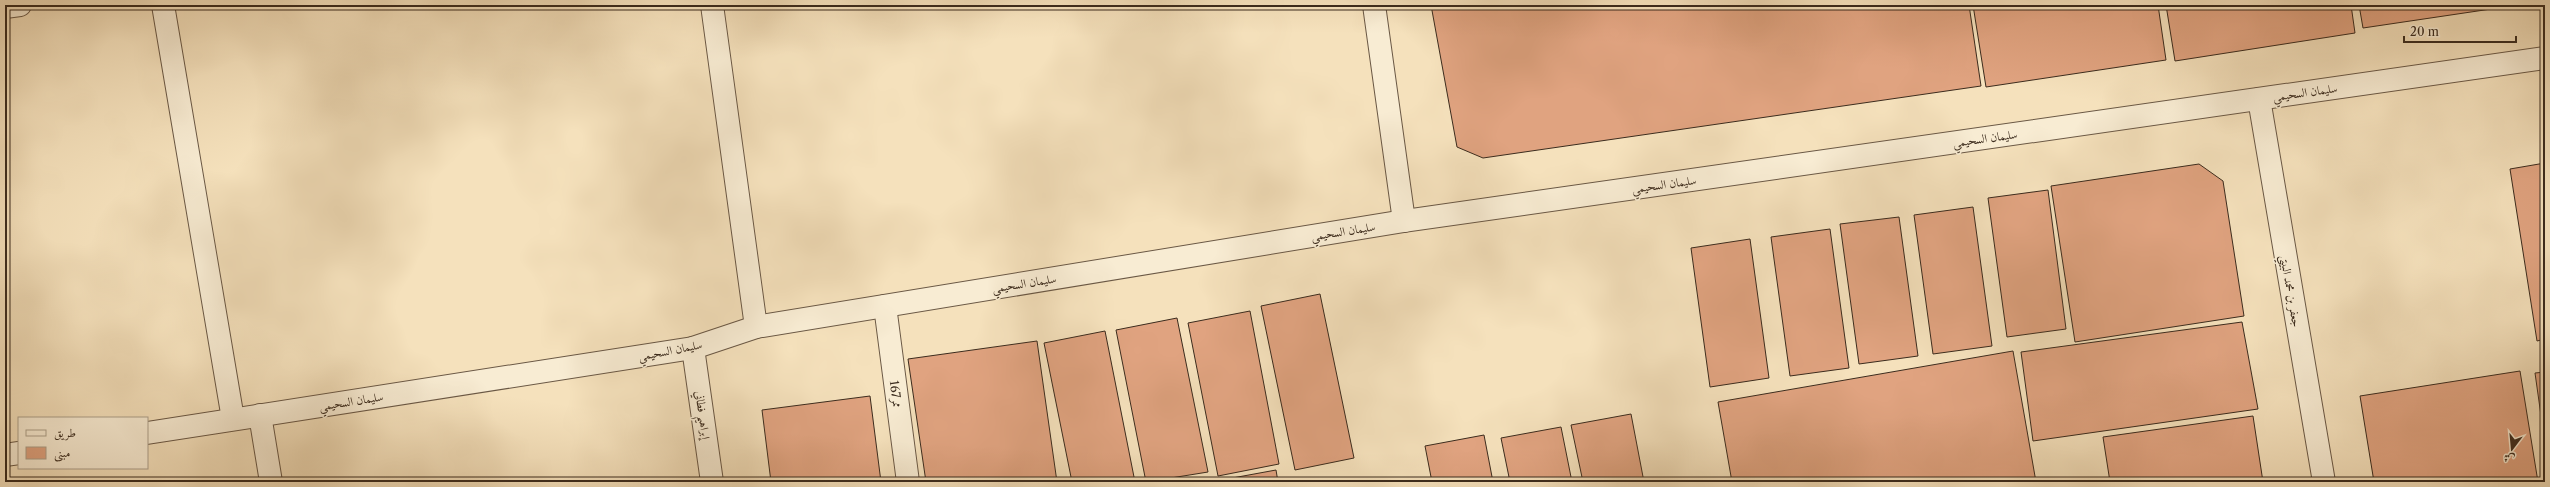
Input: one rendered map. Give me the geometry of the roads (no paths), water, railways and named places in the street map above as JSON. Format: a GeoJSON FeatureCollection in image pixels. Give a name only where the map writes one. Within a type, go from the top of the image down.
{"type":"FeatureCollection","features":[{"type":"Feature","properties":{"kind":"street"},"geometry":{"type":"LineString","coordinates":[[5,7],[20,5]]}},
{"type":"Feature","properties":{"kind":"street"},"geometry":{"type":"LineString","coordinates":[[163,5],[233,419]]}},
{"type":"Feature","properties":{"kind":"street"},"geometry":{"type":"LineString","coordinates":[[712,5],[756,327]]}},
{"type":"Feature","properties":{"kind":"street"},"geometry":{"type":"LineString","coordinates":[[1374,5],[1404,221]]}},
{"type":"Feature","properties":{"kind":"street","name":"سليمان السحيمي"},"geometry":{"type":"LineString","coordinates":[[148,433],[693,348],[756,327],[1404,221],[2545,58]]}},
{"type":"Feature","properties":{"kind":"street","name":"جعفر بن محمد البيتي"},"geometry":{"type":"LineString","coordinates":[[2259,99],[2324,482]]}},
{"type":"Feature","properties":{"kind":"street","name":"ممر167"},"geometry":{"type":"LineString","coordinates":[[885,306],[908,482]]}},
{"type":"Feature","properties":{"kind":"street","name":"إبراهيم فطاني"},"geometry":{"type":"LineString","coordinates":[[693,348],[712,482]]}},
{"type":"Feature","properties":{"kind":"street"},"geometry":{"type":"LineString","coordinates":[[260,415],[271,482]]}},
{"type":"Feature","properties":{"kind":"street"},"geometry":{"type":"LineString","coordinates":[[5,455],[18,453]]}}]}
